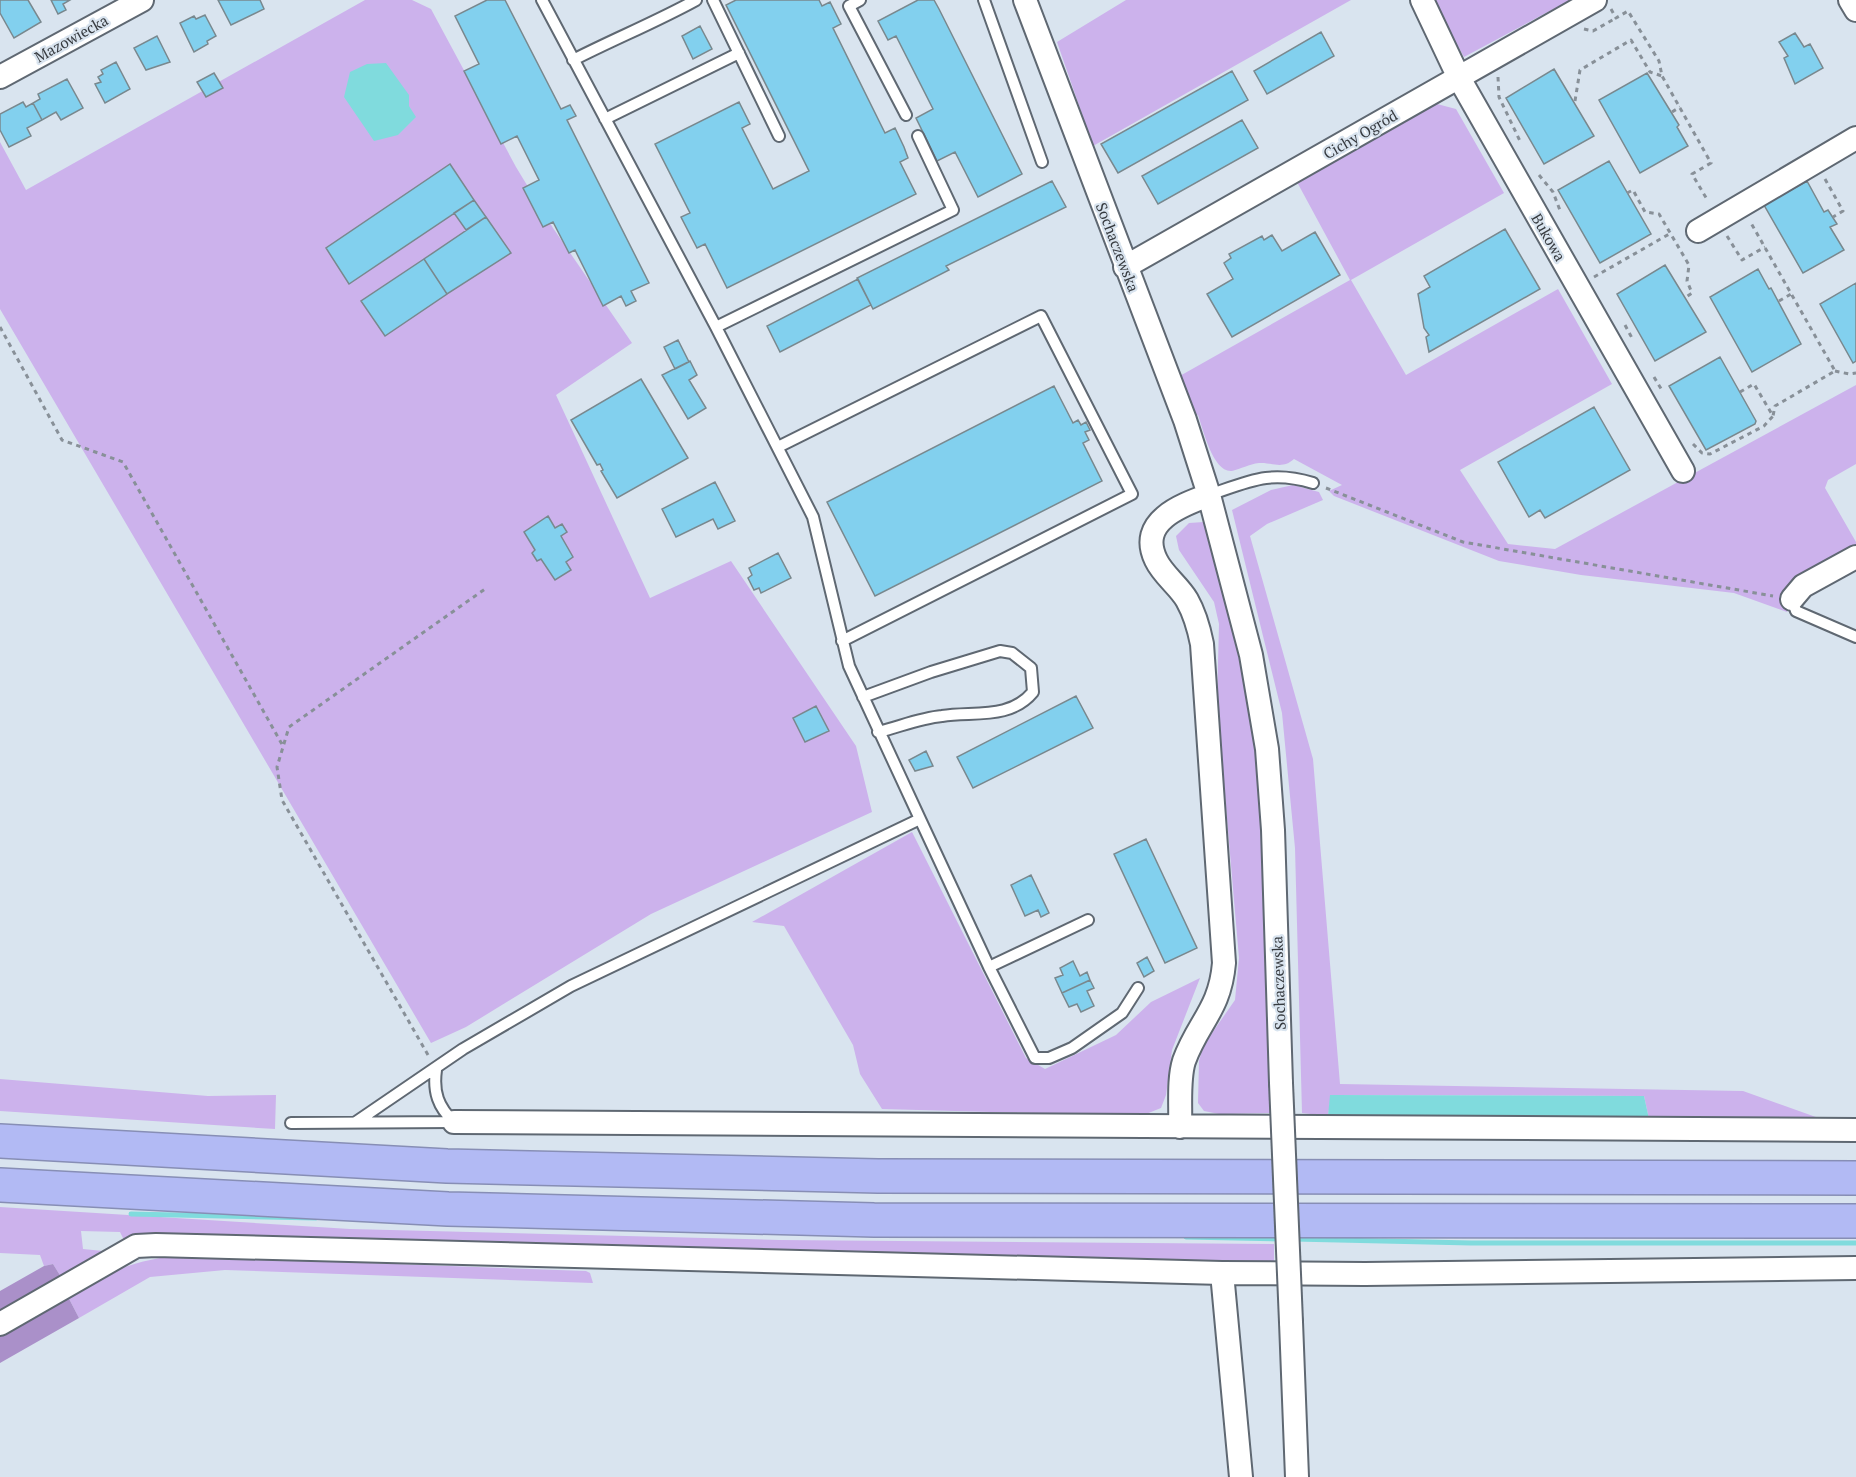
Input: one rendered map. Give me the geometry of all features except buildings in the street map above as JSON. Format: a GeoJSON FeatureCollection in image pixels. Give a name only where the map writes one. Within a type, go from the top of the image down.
{"type":"FeatureCollection","features":[{"type":"Feature","properties":{"kind":"highway"},"geometry":{"type":"LineString","coordinates":[[5,1148],[87,1147],[447,1166],[878,1176],[1856,1178]]}},
{"type":"Feature","properties":{"kind":"highway"},"geometry":{"type":"LineString","coordinates":[[6,1179],[90,1191],[448,1209],[874,1220],[1856,1221]]}},
{"type":"Feature","properties":{"kind":"street","name":"Mazowiecka"},"geometry":{"type":"LineString","coordinates":[[0,77],[141,0]]}},
{"type":"Feature","properties":{"kind":"street","name":"Sochaczewska"},"geometry":{"type":"LineString","coordinates":[[1025,0],[1125,267],[1178,399],[1209,495],[1251,655],[1267,749],[1273,830],[1297,1477]]}},
{"type":"Feature","properties":{"kind":"street","name":"Bukowa"},"geometry":{"type":"LineString","coordinates":[[1422,0],[1459,78],[1683,471]]}},
{"type":"Feature","properties":{"kind":"street"},"geometry":{"type":"LineString","coordinates":[[1850,0],[1856,10]]}},
{"type":"Feature","properties":{"kind":"street","name":"Cichy Ogród"},"geometry":{"type":"LineString","coordinates":[[1125,267],[1459,78],[1602,3]]}},
{"type":"Feature","properties":{"kind":"street"},"geometry":{"type":"LineString","coordinates":[[1698,231],[1856,138]]}},
{"type":"Feature","properties":{"kind":"street"},"geometry":{"type":"LineString","coordinates":[[1180,1126],[1183,1064],[1216,1003],[1222,986],[1224,963],[1202,644],[1187,599],[1156,561],[1152,547],[1153,534],[1164,517],[1179,506],[1209,495]]}},
{"type":"Feature","properties":{"kind":"street"},"geometry":{"type":"LineString","coordinates":[[1792,599],[1803,586],[1856,556]]}},
{"type":"Feature","properties":{"kind":"street"},"geometry":{"type":"LineString","coordinates":[[454,1122],[1856,1130]]}},
{"type":"Feature","properties":{"kind":"street"},"geometry":{"type":"LineString","coordinates":[[0,1324],[136,1246],[156,1245],[1222,1273],[1365,1274],[1856,1268]]}},
{"type":"Feature","properties":{"kind":"street"},"geometry":{"type":"LineString","coordinates":[[1222,1273],[1241,1477]]}},
{"type":"Feature","properties":{"kind":"lane"},"geometry":{"type":"LineString","coordinates":[[542,0],[716,327],[813,517],[849,666],[989,967],[1035,1058],[1049,1058],[1072,1048],[1122,1012],[1138,988]]}},
{"type":"Feature","properties":{"kind":"lane"},"geometry":{"type":"LineString","coordinates":[[573,60],[642,25],[673,14],[696,0]]}},
{"type":"Feature","properties":{"kind":"lane"},"geometry":{"type":"LineString","coordinates":[[713,0],[779,136]]}},
{"type":"Feature","properties":{"kind":"lane"},"geometry":{"type":"LineString","coordinates":[[860,0],[846,3],[906,115]]}},
{"type":"Feature","properties":{"kind":"lane"},"geometry":{"type":"LineString","coordinates":[[984,0],[1042,162]]}},
{"type":"Feature","properties":{"kind":"lane"},"geometry":{"type":"LineString","coordinates":[[605,119],[739,53]]}},
{"type":"Feature","properties":{"kind":"lane"},"geometry":{"type":"LineString","coordinates":[[716,327],[953,210],[918,136]]}},
{"type":"Feature","properties":{"kind":"lane"},"geometry":{"type":"LineString","coordinates":[[778,447],[1041,316],[1132,494],[842,640]]}},
{"type":"Feature","properties":{"kind":"lane"},"geometry":{"type":"LineString","coordinates":[[1209,495],[1277,476],[1290,476],[1313,483]]}},
{"type":"Feature","properties":{"kind":"lane"},"geometry":{"type":"LineString","coordinates":[[1792,599],[1796,611],[1856,637]]}},
{"type":"Feature","properties":{"kind":"lane"},"geometry":{"type":"LineString","coordinates":[[863,698],[931,672],[1000,651],[1012,653],[1031,668],[1034,692],[1017,706],[977,715],[941,716],[878,732]]}},
{"type":"Feature","properties":{"kind":"lane"},"geometry":{"type":"LineString","coordinates":[[356,1122],[436,1070],[463,1049],[571,986],[920,819]]}},
{"type":"Feature","properties":{"kind":"lane"},"geometry":{"type":"LineString","coordinates":[[989,967],[1088,920]]}},
{"type":"Feature","properties":{"kind":"lane"},"geometry":{"type":"LineString","coordinates":[[436,1070],[434,1083],[437,1101],[454,1122]]}},
{"type":"Feature","properties":{"kind":"lane"},"geometry":{"type":"LineString","coordinates":[[291,1123],[454,1122]]}},
{"type":"Feature","properties":{"kind":"path"},"geometry":{"type":"LineString","coordinates":[[1602,3],[1616,18]]}},
{"type":"Feature","properties":{"kind":"path"},"geometry":{"type":"LineString","coordinates":[[1580,27],[1593,31],[1628,11],[1659,61],[1662,76],[1711,164],[1692,174],[1718,219],[1742,260],[1765,247]]}},
{"type":"Feature","properties":{"kind":"path"},"geometry":{"type":"LineString","coordinates":[[1575,101],[1580,70],[1631,40],[1650,72],[1662,76]]}},
{"type":"Feature","properties":{"kind":"path"},"geometry":{"type":"LineString","coordinates":[[1502,71],[1498,78],[1499,97],[1516,129],[1521,144]]}},
{"type":"Feature","properties":{"kind":"path"},"geometry":{"type":"LineString","coordinates":[[1672,112],[1680,107]]}},
{"type":"Feature","properties":{"kind":"path"},"geometry":{"type":"LineString","coordinates":[[1815,162],[1843,211],[1833,217]]}},
{"type":"Feature","properties":{"kind":"path"},"geometry":{"type":"LineString","coordinates":[[1534,168],[1553,192],[1562,217]]}},
{"type":"Feature","properties":{"kind":"path"},"geometry":{"type":"LineString","coordinates":[[1627,193],[1633,189],[1645,212],[1659,214],[1671,233],[1689,265],[1687,281],[1692,293],[1686,297]]}},
{"type":"Feature","properties":{"kind":"path"},"geometry":{"type":"LineString","coordinates":[[1741,206],[1835,371]]}},
{"type":"Feature","properties":{"kind":"path"},"geometry":{"type":"LineString","coordinates":[[1594,277],[1671,233]]}},
{"type":"Feature","properties":{"kind":"path"},"geometry":{"type":"LineString","coordinates":[[1779,301],[1791,294]]}},
{"type":"Feature","properties":{"kind":"path"},"geometry":{"type":"LineString","coordinates":[[1622,321],[1634,342]]}},
{"type":"Feature","properties":{"kind":"path"},"geometry":{"type":"LineString","coordinates":[[0,327],[62,440],[123,462],[285,749]]}},
{"type":"Feature","properties":{"kind":"path"},"geometry":{"type":"LineString","coordinates":[[1649,371],[1660,385],[1666,399]]}},
{"type":"Feature","properties":{"kind":"path"},"geometry":{"type":"LineString","coordinates":[[1688,437],[1702,453],[1710,454],[1764,426],[1773,416],[1775,406],[1835,371],[1856,373]]}},
{"type":"Feature","properties":{"kind":"path"},"geometry":{"type":"LineString","coordinates":[[1740,392],[1754,384],[1773,416]]}},
{"type":"Feature","properties":{"kind":"path"},"geometry":{"type":"LineString","coordinates":[[1313,483],[1463,542],[1792,599]]}},
{"type":"Feature","properties":{"kind":"path"},"geometry":{"type":"LineString","coordinates":[[436,1070],[282,800],[277,767],[285,749],[284,736],[289,727],[312,708],[485,589]]}},
{"type":"Feature","properties":{"kind":"shaded area"},"geometry":{"type":"Polygon","coordinates":[[[365,0],[412,0],[431,9],[516,167],[553,228],[632,343],[556,395],[650,598],[731,561],[856,746],[872,812],[651,914],[466,1027],[431,1043],[0,309],[0,142],[26,190],[365,0]]]}},
{"type":"Feature","properties":{"kind":"shaded area"},"geometry":{"type":"Polygon","coordinates":[[[1126,0],[1351,0],[1093,146],[1057,42],[1126,0]]]}},
{"type":"Feature","properties":{"kind":"shaded area"},"geometry":{"type":"Polygon","coordinates":[[[1432,0],[1570,0],[1464,57],[1432,0]]]}},
{"type":"Feature","properties":{"kind":"shaded area"},"geometry":{"type":"Polygon","coordinates":[[[1437,104],[1456,109],[1504,193],[1351,280],[1406,375],[1558,289],[1612,384],[1460,470],[1508,544],[1555,549],[1856,385],[1856,464],[1828,480],[1825,488],[1856,542],[1856,552],[1792,587],[1787,612],[1734,593],[1581,575],[1499,561],[1334,496],[1329,491],[1342,485],[1294,459],[1285,464],[1259,463],[1232,471],[1225,470],[1214,458],[1198,415],[1194,414],[1178,377],[1350,280],[1297,182],[1437,104]]]}},
{"type":"Feature","properties":{"kind":"shaded area"},"geometry":{"type":"Polygon","coordinates":[[[1293,485],[1319,492],[1323,500],[1267,524],[1250,536],[1313,759],[1340,1084],[1743,1091],[1827,1121],[1649,1119],[1644,1096],[1331,1095],[1328,1116],[1302,1113],[1295,848],[1282,713],[1232,510],[1271,490],[1293,485]]]}},
{"type":"Feature","properties":{"kind":"shaded area"},"geometry":{"type":"Polygon","coordinates":[[[1204,522],[1214,536],[1250,693],[1259,785],[1270,1113],[1219,1114],[1204,1111],[1198,1103],[1199,1061],[1203,1046],[1235,1000],[1239,958],[1217,703],[1219,624],[1214,602],[1179,550],[1176,536],[1189,523],[1204,522]]]}},
{"type":"Feature","properties":{"kind":"shaded area"},"geometry":{"type":"Polygon","coordinates":[[[912,832],[1026,1058],[1045,1069],[1116,1035],[1151,1002],[1200,978],[1172,1050],[1166,1095],[1161,1108],[1141,1116],[882,1109],[860,1074],[853,1045],[784,926],[752,922],[912,832]]]}},
{"type":"Feature","properties":{"kind":"shaded area"},"geometry":{"type":"Polygon","coordinates":[[[0,1079],[208,1096],[276,1095],[275,1129],[0,1111],[0,1079]]]}},
{"type":"Feature","properties":{"kind":"shaded area"},"geometry":{"type":"Polygon","coordinates":[[[0,1207],[350,1229],[779,1240],[1274,1244],[1274,1264],[125,1242],[120,1232],[81,1231],[83,1249],[103,1251],[61,1277],[53,1264],[44,1266],[40,1255],[0,1253],[0,1207]]]}},
{"type":"Feature","properties":{"kind":"shaded area"},"geometry":{"type":"Polygon","coordinates":[[[178,1256],[586,1271],[590,1273],[593,1283],[225,1270],[150,1277],[79,1318],[66,1293],[134,1264],[178,1256]]]}},
{"type":"Feature","properties":{"kind":"shaded area"},"geometry":{"type":"Polygon","coordinates":[[[53,1264],[61,1277],[0,1313],[0,1291],[44,1266],[53,1264]]]}},
{"type":"Feature","properties":{"kind":"shaded area"},"geometry":{"type":"Polygon","coordinates":[[[66,1293],[79,1318],[0,1363],[0,1332],[66,1293]]]}},
{"type":"Feature","properties":{"kind":"water"},"geometry":{"type":"Polygon","coordinates":[[[386,63],[409,95],[409,106],[416,117],[398,135],[374,141],[344,97],[350,72],[367,64],[386,63]]]}},
{"type":"Feature","properties":{"kind":"water"},"geometry":{"type":"Polygon","coordinates":[[[1330,1095],[1644,1096],[1649,1119],[1328,1116],[1330,1095]]]}},
{"type":"Feature","properties":{"kind":"waterway"},"geometry":{"type":"LineString","coordinates":[[131,1214],[316,1218]]}},
{"type":"Feature","properties":{"kind":"waterway"},"geometry":{"type":"LineString","coordinates":[[1186,1237],[1281,1239]]}},
{"type":"Feature","properties":{"kind":"waterway"},"geometry":{"type":"LineString","coordinates":[[1294,1239],[1471,1243],[1856,1243]]}}]}
